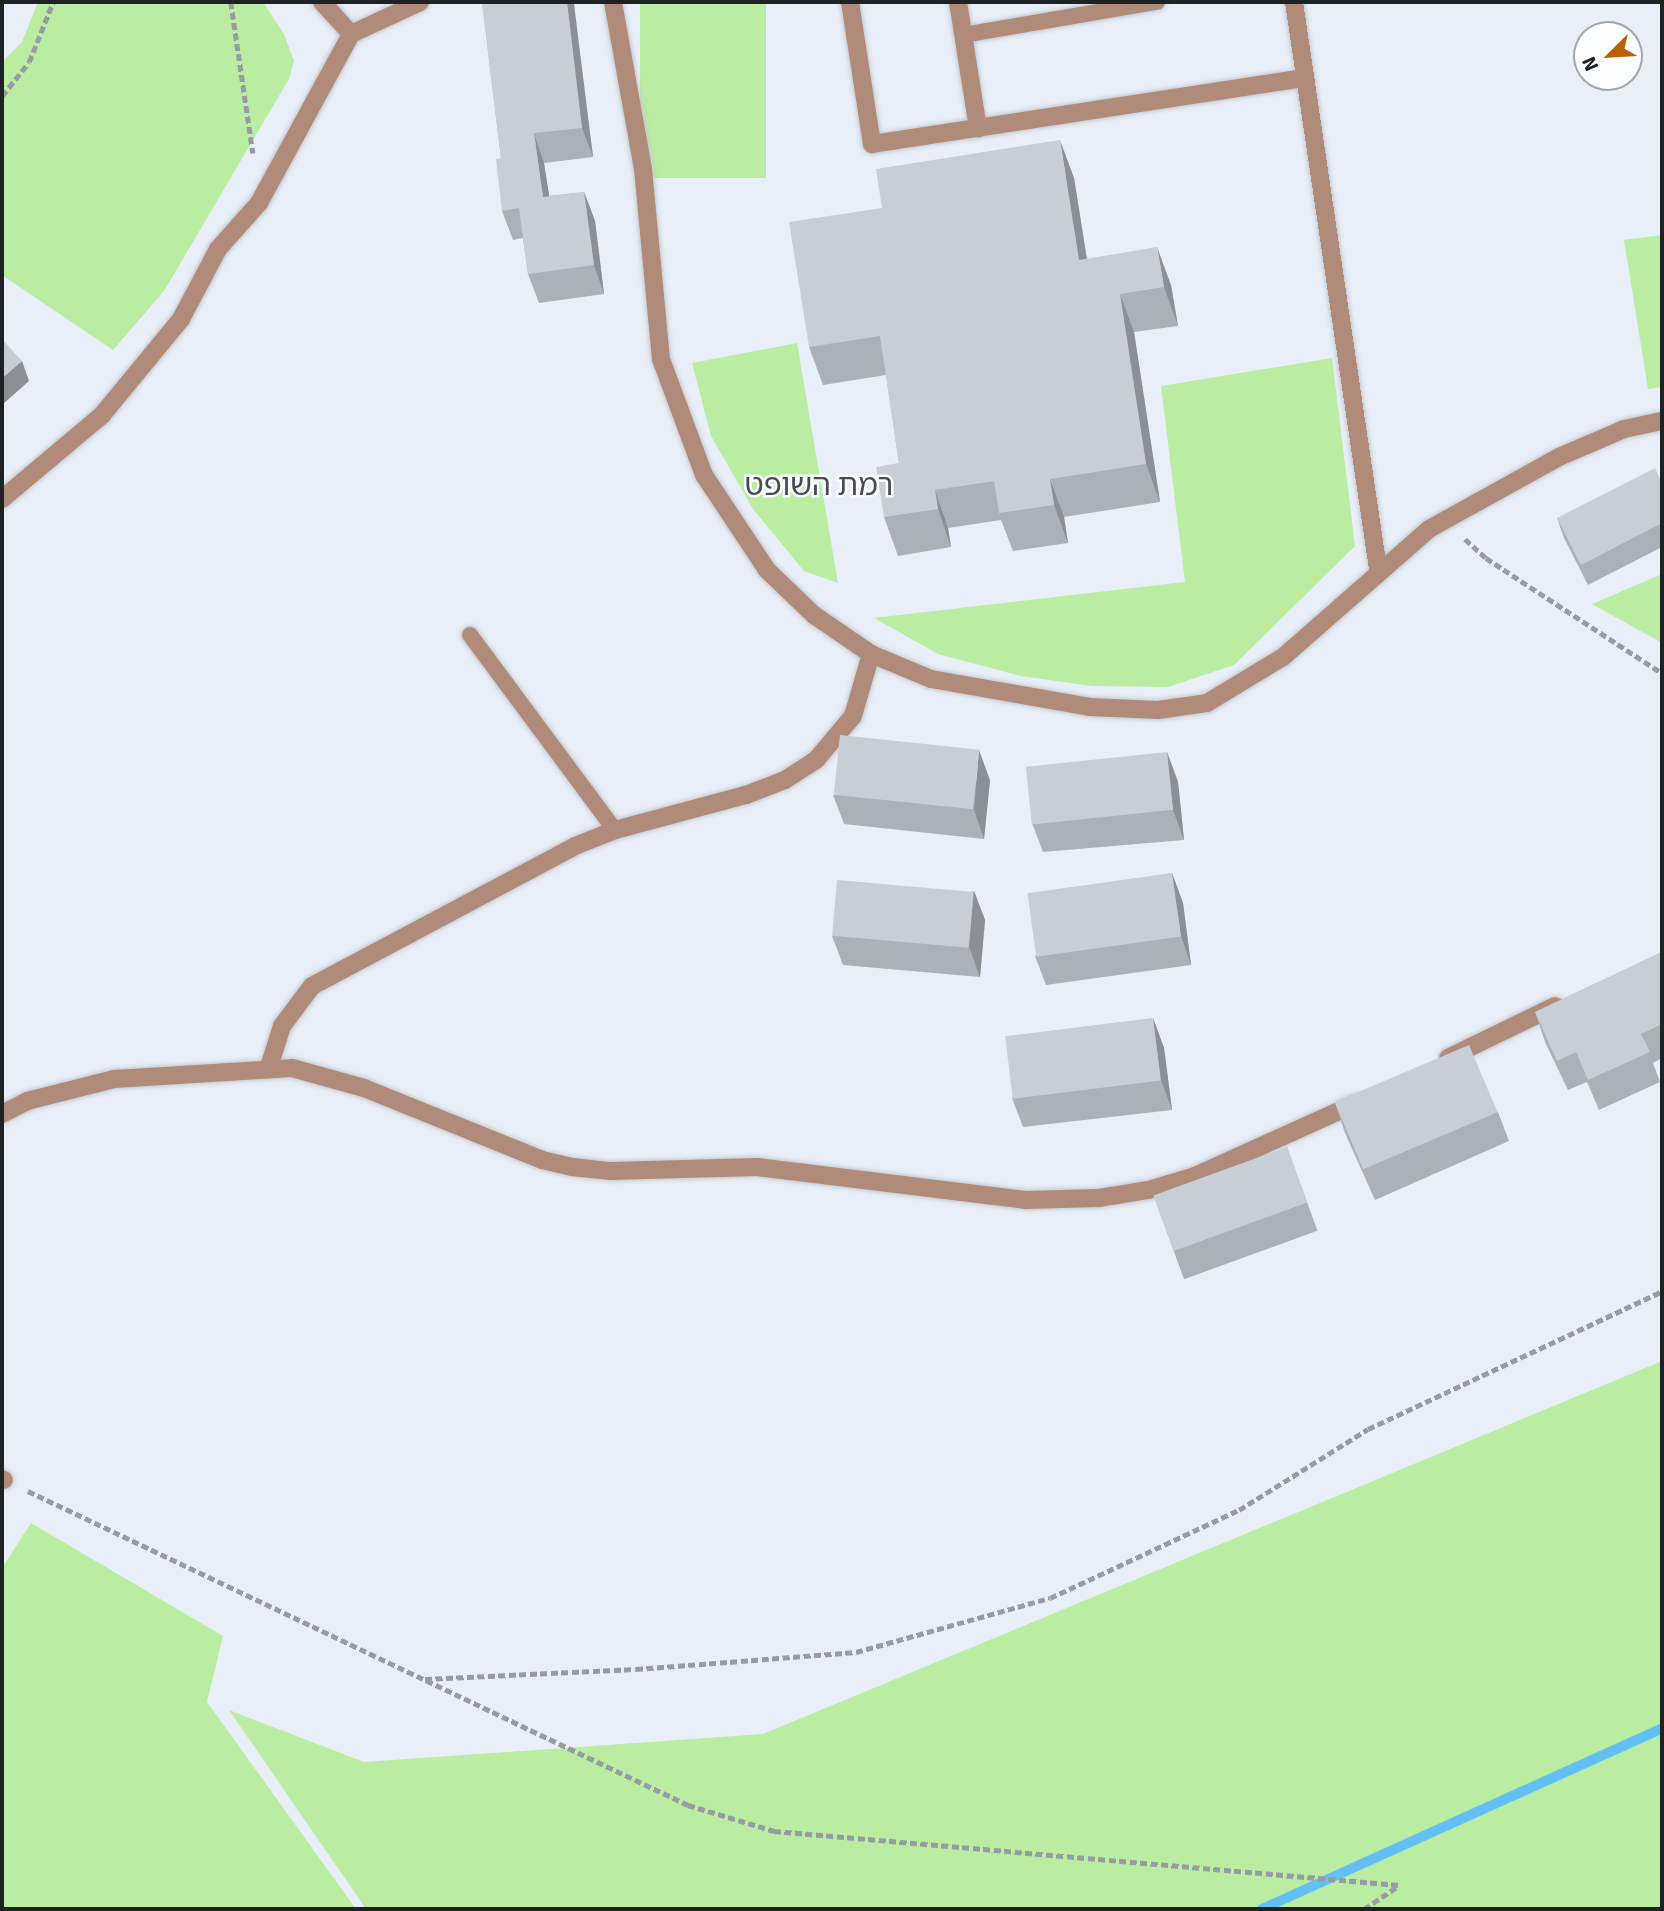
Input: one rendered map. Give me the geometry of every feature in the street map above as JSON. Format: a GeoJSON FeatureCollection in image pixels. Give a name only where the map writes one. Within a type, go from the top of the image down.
{"type":"FeatureCollection","features":[{"type":"Feature","properties":{"kind":"street"},"geometry":{"type":"LineString","coordinates":[[321,2],[351,34]]}},
{"type":"Feature","properties":{"kind":"street"},"geometry":{"type":"LineString","coordinates":[[2,499],[102,415],[181,319],[218,249],[259,203],[351,34],[420,2]]}},
{"type":"Feature","properties":{"kind":"street"},"geometry":{"type":"LineString","coordinates":[[613,2],[643,169],[661,359],[682,424],[704,474],[767,570],[814,615],[871,654],[931,679],[1011,696],[1090,707],[1158,710],[1207,703],[1283,657],[1378,569],[1444,520],[1559,457],[1624,429],[1662,421]]}},
{"type":"Feature","properties":{"kind":"street"},"geometry":{"type":"LineString","coordinates":[[850,2],[872,144],[1304,78]]}},
{"type":"Feature","properties":{"kind":"street"},"geometry":{"type":"LineString","coordinates":[[958,2],[978,128]]}},
{"type":"Feature","properties":{"kind":"street"},"geometry":{"type":"LineString","coordinates":[[1294,2],[1378,569]]}},
{"type":"Feature","properties":{"kind":"street"},"geometry":{"type":"LineString","coordinates":[[269,1067],[282,1026],[312,986],[541,864],[615,830],[746,795],[785,780],[816,760],[853,716],[871,654]]}},
{"type":"Feature","properties":{"kind":"street"},"geometry":{"type":"LineString","coordinates":[[1437,1064],[1575,997]]}},
{"type":"Feature","properties":{"kind":"street"},"geometry":{"type":"LineString","coordinates":[[2,1114],[59,1091],[114,1079],[269,1067],[292,1068],[364,1088],[542,1160],[572,1167],[611,1171],[757,1167],[1025,1200],[1099,1198],[1195,1176],[1375,1095]]}},
{"type":"Feature","properties":{"kind":"lane"},"geometry":{"type":"LineString","coordinates":[[963,35],[1157,2]]}},
{"type":"Feature","properties":{"kind":"lane"},"geometry":{"type":"LineString","coordinates":[[470,635],[615,830]]}},
{"type":"Feature","properties":{"kind":"path"},"geometry":{"type":"LineString","coordinates":[[2,96],[29,62],[53,2]]}},
{"type":"Feature","properties":{"kind":"path"},"geometry":{"type":"LineString","coordinates":[[231,2],[259,203]]}},
{"type":"Feature","properties":{"kind":"path"},"geometry":{"type":"LineString","coordinates":[[1444,520],[1486,558],[1662,673]]}},
{"type":"Feature","properties":{"kind":"path"},"geometry":{"type":"LineString","coordinates":[[424,1679],[636,1669],[856,1652],[1050,1598],[1240,1510],[1368,1429],[1662,1291]]}},
{"type":"Feature","properties":{"kind":"path"},"geometry":{"type":"LineString","coordinates":[[3,1479],[688,1805],[774,1832],[1399,1885],[1364,1909]]}},
{"type":"Feature","properties":{"kind":"green space"},"geometry":{"type":"Polygon","coordinates":[[[38,2],[263,2],[284,34],[294,61],[289,79],[164,291],[113,350],[2,275],[2,62],[22,42],[38,2]]]}},
{"type":"Feature","properties":{"kind":"green space"},"geometry":{"type":"Polygon","coordinates":[[[640,2],[766,2],[766,178],[640,178],[640,2]]]}},
{"type":"Feature","properties":{"kind":"green space"},"geometry":{"type":"Polygon","coordinates":[[[1662,235],[1662,387],[1648,389],[1624,240],[1662,235]]]}},
{"type":"Feature","properties":{"kind":"green space"},"geometry":{"type":"Polygon","coordinates":[[[797,343],[838,583],[804,571],[753,509],[711,436],[692,363],[797,343]]]}},
{"type":"Feature","properties":{"kind":"green space"},"geometry":{"type":"Polygon","coordinates":[[[1332,358],[1355,546],[1234,665],[1168,687],[1092,686],[1021,676],[938,654],[874,618],[1185,582],[1161,386],[1332,358]]]}},
{"type":"Feature","properties":{"kind":"green space"},"geometry":{"type":"Polygon","coordinates":[[[1662,574],[1662,643],[1592,604],[1662,574]]]}},
{"type":"Feature","properties":{"kind":"green space"},"geometry":{"type":"Polygon","coordinates":[[[1662,1361],[1662,1909],[366,1909],[229,1710],[364,1762],[763,1734],[1662,1361]]]}},
{"type":"Feature","properties":{"kind":"green space"},"geometry":{"type":"Polygon","coordinates":[[[31,1523],[223,1636],[207,1702],[356,1909],[2,1909],[2,1568],[31,1523]]]}},
{"type":"Feature","properties":{"kind":"building"},"geometry":{"type":"Polygon","coordinates":[[[482,2],[567,2],[582,128],[534,133],[543,197],[584,192],[594,265],[528,274],[519,208],[502,211],[496,159],[501,158],[482,2]]]}},
{"type":"Feature","properties":{"kind":"building"},"geometry":{"type":"Polygon","coordinates":[[[1060,140],[1079,260],[1157,247],[1164,287],[1120,294],[1146,464],[1050,479],[1054,505],[999,513],[994,481],[935,490],[938,509],[884,517],[876,467],[899,463],[880,336],[809,347],[789,222],[882,208],[876,169],[1060,140]]]}},
{"type":"Feature","properties":{"kind":"building"},"geometry":{"type":"Polygon","coordinates":[[[2,339],[22,361],[2,378],[2,339]]]}},
{"type":"Feature","properties":{"kind":"building"},"geometry":{"type":"Polygon","coordinates":[[[1655,468],[1662,483],[1662,523],[1581,565],[1557,518],[1655,468]]]}},
{"type":"Feature","properties":{"kind":"building"},"geometry":{"type":"Polygon","coordinates":[[[840,735],[979,750],[973,809],[834,795],[840,735]]]}},
{"type":"Feature","properties":{"kind":"building"},"geometry":{"type":"Polygon","coordinates":[[[1167,752],[1173,810],[1032,825],[1026,767],[1167,752]]]}},
{"type":"Feature","properties":{"kind":"building"},"geometry":{"type":"Polygon","coordinates":[[[1172,873],[1181,936],[1036,957],[1027,893],[1172,873]]]}},
{"type":"Feature","properties":{"kind":"building"},"geometry":{"type":"Polygon","coordinates":[[[837,880],[973,892],[969,948],[832,936],[837,880]]]}},
{"type":"Feature","properties":{"kind":"building"},"geometry":{"type":"Polygon","coordinates":[[[1662,952],[1662,1024],[1641,1034],[1650,1052],[1588,1080],[1576,1052],[1557,1061],[1535,1012],[1662,952]]]}},
{"type":"Feature","properties":{"kind":"building"},"geometry":{"type":"Polygon","coordinates":[[[1153,1018],[1161,1081],[1013,1099],[1005,1036],[1153,1018]]]}},
{"type":"Feature","properties":{"kind":"building"},"geometry":{"type":"Polygon","coordinates":[[[1469,1045],[1498,1112],[1363,1169],[1335,1102],[1469,1045]]]}},
{"type":"Feature","properties":{"kind":"building"},"geometry":{"type":"Polygon","coordinates":[[[1287,1147],[1307,1202],[1174,1251],[1154,1196],[1287,1147]]]}},
{"type":"Feature","properties":{"kind":"waterway"},"geometry":{"type":"LineString","coordinates":[[1262,1909],[1662,1728]]}},
{"type":"Feature","properties":{"kind":"district","name":"רמת השופט"},"geometry":{"type":"Point","coordinates":[819,486]}}]}
